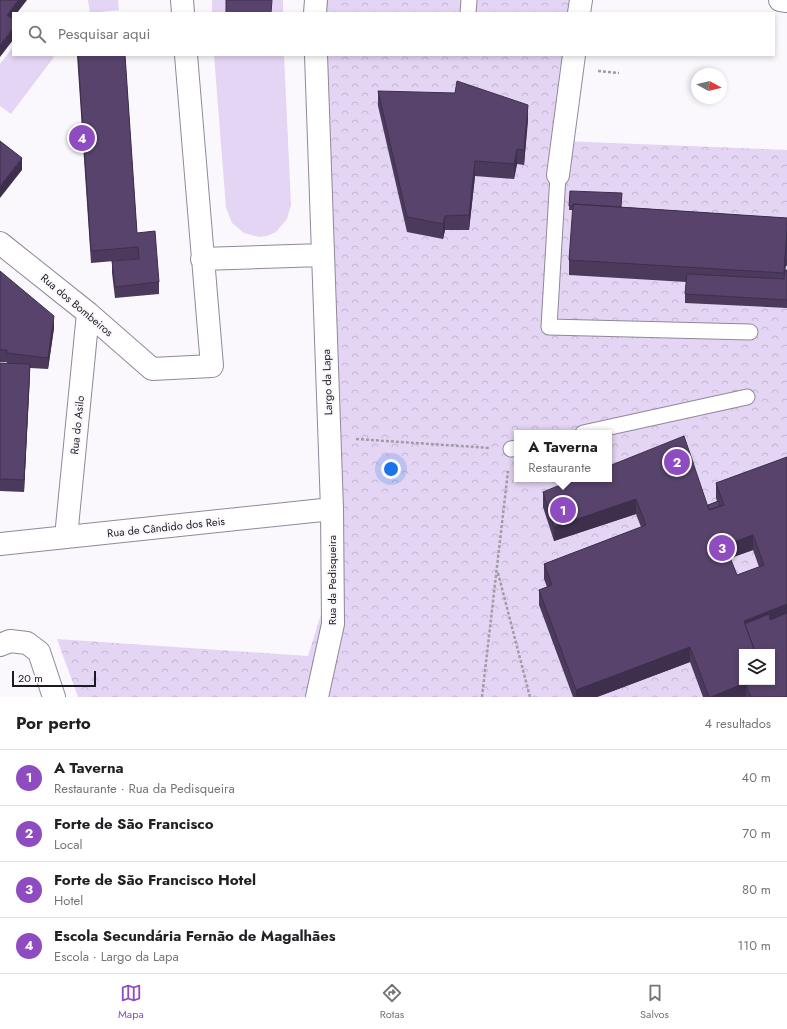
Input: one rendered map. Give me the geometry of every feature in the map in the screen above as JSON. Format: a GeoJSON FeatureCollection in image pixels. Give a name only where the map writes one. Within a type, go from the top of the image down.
{"type":"FeatureCollection","features":[{"type":"Feature","properties":{"kind":"street"},"geometry":{"type":"LineString","coordinates":[[182,0],[183,12]]}},
{"type":"Feature","properties":{"kind":"street"},"geometry":{"type":"LineString","coordinates":[[315,12],[316,0]]}},
{"type":"Feature","properties":{"kind":"street"},"geometry":{"type":"LineString","coordinates":[[579,12],[581,0]]}},
{"type":"Feature","properties":{"kind":"street"},"geometry":{"type":"LineString","coordinates":[[780,0],[787,1]]}},
{"type":"Feature","properties":{"kind":"street"},"geometry":{"type":"LineString","coordinates":[[186,56],[202,259],[322,255]]}},
{"type":"Feature","properties":{"kind":"street","name":"Largo da Lapa"},"geometry":{"type":"LineString","coordinates":[[316,56],[332,510]]}},
{"type":"Feature","properties":{"kind":"street"},"geometry":{"type":"LineString","coordinates":[[558,175],[574,56]]}},
{"type":"Feature","properties":{"kind":"street","name":"Rua dos Bombeiros"},"geometry":{"type":"LineString","coordinates":[[0,243],[88,313],[152,369],[212,366],[202,259]]}},
{"type":"Feature","properties":{"kind":"street","name":"Rua do Asilo"},"geometry":{"type":"LineString","coordinates":[[66,537],[88,313]]}},
{"type":"Feature","properties":{"kind":"street","name":"Rua de Cândido dos Reis"},"geometry":{"type":"LineString","coordinates":[[0,544],[332,510]]}},
{"type":"Feature","properties":{"kind":"street","name":"Rua da Pedisqueira"},"geometry":{"type":"LineString","coordinates":[[317,697],[333,624],[332,510]]}},
{"type":"Feature","properties":{"kind":"street"},"geometry":{"type":"LineString","coordinates":[[0,645],[10,641],[27,643],[39,652],[54,697]]}},
{"type":"Feature","properties":{"kind":"lane"},"geometry":{"type":"LineString","coordinates":[[468,12],[469,0]]}},
{"type":"Feature","properties":{"kind":"lane"},"geometry":{"type":"LineString","coordinates":[[558,175],[549,327],[750,332]]}},
{"type":"Feature","properties":{"kind":"lane"},"geometry":{"type":"LineString","coordinates":[[598,430],[747,398]]}},
{"type":"Feature","properties":{"kind":"path"},"geometry":{"type":"LineString","coordinates":[[329,437],[514,448],[497,570],[482,697]]}},
{"type":"Feature","properties":{"kind":"path"},"geometry":{"type":"LineString","coordinates":[[497,570],[530,697]]}},
{"type":"Feature","properties":{"kind":"green space"},"geometry":{"type":"Polygon","coordinates":[[[88,0],[118,0],[119,10],[90,12],[88,0]]]}},
{"type":"Feature","properties":{"kind":"green space"},"geometry":{"type":"Polygon","coordinates":[[[212,0],[283,0],[283,12],[212,12],[212,0]]]}},
{"type":"Feature","properties":{"kind":"green space"},"geometry":{"type":"Polygon","coordinates":[[[321,0],[581,0],[579,12],[321,12],[321,0]]]}},
{"type":"Feature","properties":{"kind":"green space"},"geometry":{"type":"Polygon","coordinates":[[[12,48],[12,56],[54,57],[11,114],[0,106],[0,64],[12,48]]]}},
{"type":"Feature","properties":{"kind":"green space"},"geometry":{"type":"Polygon","coordinates":[[[214,56],[284,56],[291,205],[287,219],[276,232],[267,236],[259,237],[244,233],[232,223],[226,208],[214,56]]]}},
{"type":"Feature","properties":{"kind":"green space"},"geometry":{"type":"Polygon","coordinates":[[[323,56],[574,56],[563,141],[787,150],[787,697],[78,697],[57,639],[308,656],[338,560],[323,56]]]}},
{"type":"Feature","properties":{"kind":"building"},"geometry":{"type":"Polygon","coordinates":[[[0,0],[18,0],[7,15],[12,18],[12,29],[0,45],[0,0]]]}},
{"type":"Feature","properties":{"kind":"building"},"geometry":{"type":"Polygon","coordinates":[[[226,0],[272,0],[271,12],[226,12],[226,0]]]}},
{"type":"Feature","properties":{"kind":"building"},"geometry":{"type":"Polygon","coordinates":[[[78,56],[125,56],[137,233],[155,231],[159,282],[115,287],[112,261],[139,259],[138,247],[91,251],[78,56]]]}},
{"type":"Feature","properties":{"kind":"building"},"geometry":{"type":"Polygon","coordinates":[[[457,81],[528,105],[524,150],[517,149],[514,164],[475,161],[469,215],[445,216],[443,224],[407,217],[378,91],[455,93],[457,81]]]}},
{"type":"Feature","properties":{"kind":"building"},"geometry":{"type":"Polygon","coordinates":[[[0,141],[22,158],[0,186],[0,141]]]}},
{"type":"Feature","properties":{"kind":"building"},"geometry":{"type":"Polygon","coordinates":[[[570,191],[622,193],[621,207],[573,204],[573,206],[569,206],[570,191]]]}},
{"type":"Feature","properties":{"kind":"building"},"geometry":{"type":"Polygon","coordinates":[[[573,204],[787,218],[784,273],[569,260],[573,204]]]}},
{"type":"Feature","properties":{"kind":"building"},"geometry":{"type":"Polygon","coordinates":[[[787,237],[787,261],[785,262],[787,237]]]}},
{"type":"Feature","properties":{"kind":"building"},"geometry":{"type":"Polygon","coordinates":[[[785,270],[787,270],[787,300],[685,294],[687,274],[784,279],[785,270]]]}},
{"type":"Feature","properties":{"kind":"building"},"geometry":{"type":"Polygon","coordinates":[[[0,271],[54,316],[48,358],[7,353],[7,350],[0,350],[0,271]]]}},
{"type":"Feature","properties":{"kind":"building"},"geometry":{"type":"Polygon","coordinates":[[[0,363],[30,364],[24,480],[0,479],[0,363]]]}},
{"type":"Feature","properties":{"kind":"building"},"geometry":{"type":"Polygon","coordinates":[[[684,436],[709,510],[724,505],[716,483],[787,457],[787,604],[744,621],[754,649],[739,649],[740,685],[711,697],[709,697],[690,647],[576,690],[539,590],[552,585],[544,564],[646,525],[636,499],[554,527],[543,492],[568,482],[612,482],[612,465],[684,436]],[[753,535],[725,545],[737,575],[764,565],[753,535]]]}},
{"type":"Feature","properties":{"kind":"building"},"geometry":{"type":"Polygon","coordinates":[[[719,501],[720,506],[709,510],[708,505],[719,501]]]}},
{"type":"Feature","properties":{"kind":"building"},"geometry":{"type":"Polygon","coordinates":[[[787,613],[787,697],[751,697],[746,686],[775,685],[775,649],[754,649],[745,624],[769,614],[770,620],[787,613]]]}},
{"type":"Feature","properties":{"kind":"place","name":"Escola Secundária Fernão de Magalhães"},"geometry":{"type":"Point","coordinates":[82,138]}},
{"type":"Feature","properties":{"kind":"place","name":"Forte de São Francisco"},"geometry":{"type":"Point","coordinates":[677,462]}},
{"type":"Feature","properties":{"kind":"place","name":"A Taverna"},"geometry":{"type":"Point","coordinates":[563,510]}},
{"type":"Feature","properties":{"kind":"place","name":"Forte de São Francisco Hotel"},"geometry":{"type":"Point","coordinates":[722,548]}}]}
